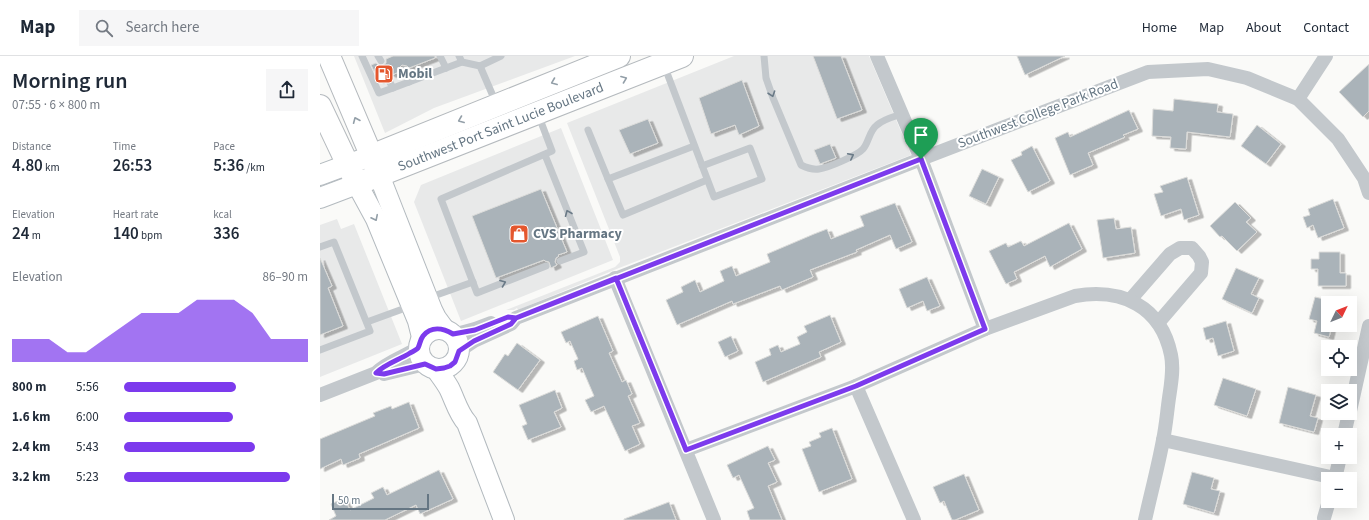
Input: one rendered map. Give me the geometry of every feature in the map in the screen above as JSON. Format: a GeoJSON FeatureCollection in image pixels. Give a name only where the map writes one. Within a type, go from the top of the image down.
{"type":"FeatureCollection","features":[{"type":"Feature","properties":{"kind":"main road"},"geometry":{"type":"LineString","coordinates":[[328,56],[375,165]]}},
{"type":"Feature","properties":{"kind":"main road","name":"Southwest Port Saint Lucie Boulevard"},"geometry":{"type":"LineString","coordinates":[[357,184],[375,165],[497,105],[610,58]]}},
{"type":"Feature","properties":{"kind":"main road","name":"Southwest Port Saint Lucie Boulevard"},"geometry":{"type":"LineString","coordinates":[[375,165],[538,112],[673,60]]}},
{"type":"Feature","properties":{"kind":"main road"},"geometry":{"type":"LineString","coordinates":[[320,106],[357,184]]}},
{"type":"Feature","properties":{"kind":"street"},"geometry":{"type":"LineString","coordinates":[[878,56],[921,159],[985,329]]}},
{"type":"Feature","properties":{"kind":"street"},"geometry":{"type":"LineString","coordinates":[[1298,99],[1326,56]]}},
{"type":"Feature","properties":{"kind":"street","name":"Southwest College Park Road"},"geometry":{"type":"LineString","coordinates":[[453,344],[474,341],[511,324],[516,318],[616,278],[1148,72],[1208,69],[1247,78],[1298,99],[1338,139],[1364,178],[1369,193]]}},
{"type":"Feature","properties":{"kind":"street","name":"Southwest Port Saint Lucie Boulevard"},"geometry":{"type":"LineString","coordinates":[[320,175],[347,165],[375,165]]}},
{"type":"Feature","properties":{"kind":"street"},"geometry":{"type":"LineString","coordinates":[[375,165],[420,302],[421,328],[425,354],[449,389],[461,417],[467,423]]}},
{"type":"Feature","properties":{"kind":"street","name":"Southwest Port Saint Lucie Boulevard"},"geometry":{"type":"LineString","coordinates":[[320,198],[357,184]]}},
{"type":"Feature","properties":{"kind":"street"},"geometry":{"type":"LineString","coordinates":[[357,184],[420,302],[436,318],[453,344],[458,386],[467,414],[467,423],[504,520]]}},
{"type":"Feature","properties":{"kind":"street"},"geometry":{"type":"LineString","coordinates":[[1130,300],[1170,254],[1180,248],[1192,248],[1200,256],[1202,262],[1201,273],[1158,323]]}},
{"type":"Feature","properties":{"kind":"street"},"geometry":{"type":"LineString","coordinates":[[616,278],[714,520]]}},
{"type":"Feature","properties":{"kind":"street"},"geometry":{"type":"LineString","coordinates":[[686,450],[856,386],[985,329],[1075,296],[1090,293],[1118,295],[1144,308],[1158,323],[1172,356],[1172,369],[1163,440],[1145,520]]}},
{"type":"Feature","properties":{"kind":"street"},"geometry":{"type":"LineString","coordinates":[[1356,384],[1369,326]]}},
{"type":"Feature","properties":{"kind":"street"},"geometry":{"type":"LineString","coordinates":[[425,354],[432,330],[438,329],[453,344]]}},
{"type":"Feature","properties":{"kind":"street"},"geometry":{"type":"LineString","coordinates":[[320,395],[376,373],[381,368],[404,357],[425,354],[450,366],[453,344]]}},
{"type":"Feature","properties":{"kind":"street"},"geometry":{"type":"LineString","coordinates":[[856,386],[914,520]]}},
{"type":"Feature","properties":{"kind":"street"},"geometry":{"type":"LineString","coordinates":[[1163,440],[1321,476]]}},
{"type":"Feature","properties":{"kind":"street"},"geometry":{"type":"LineString","coordinates":[[1324,518],[1327,508]]}},
{"type":"Feature","properties":{"kind":"lane"},"geometry":{"type":"LineString","coordinates":[[362,56],[379,93],[446,68],[461,59],[480,66],[497,105]]}},
{"type":"Feature","properties":{"kind":"lane"},"geometry":{"type":"LineString","coordinates":[[440,56],[446,68]]}},
{"type":"Feature","properties":{"kind":"lane"},"geometry":{"type":"LineString","coordinates":[[480,66],[489,59],[501,56]]}},
{"type":"Feature","properties":{"kind":"lane"},"geometry":{"type":"LineString","coordinates":[[764,56],[766,78],[773,98],[801,165],[808,169],[819,169],[844,160],[862,151],[867,144],[875,126],[884,120],[902,114]]}},
{"type":"Feature","properties":{"kind":"lane"},"geometry":{"type":"LineString","coordinates":[[673,60],[694,146],[714,197],[762,179],[750,148],[702,166]]}},
{"type":"Feature","properties":{"kind":"lane"},"geometry":{"type":"LineString","coordinates":[[404,70],[409,82]]}},
{"type":"Feature","properties":{"kind":"lane"},"geometry":{"type":"LineString","coordinates":[[387,77],[393,88]]}},
{"type":"Feature","properties":{"kind":"lane"},"geometry":{"type":"LineString","coordinates":[[538,112],[552,151],[441,199],[477,293],[546,266]]}},
{"type":"Feature","properties":{"kind":"lane"},"geometry":{"type":"LineString","coordinates":[[588,130],[622,215],[707,180]]}},
{"type":"Feature","properties":{"kind":"lane"},"geometry":{"type":"LineString","coordinates":[[608,179],[694,146]]}},
{"type":"Feature","properties":{"kind":"lane"},"geometry":{"type":"LineString","coordinates":[[545,155],[584,252],[560,261]]}},
{"type":"Feature","properties":{"kind":"lane"},"geometry":{"type":"LineString","coordinates":[[320,247],[334,242],[370,331],[320,350]]}},
{"type":"Feature","properties":{"kind":"lane"},"geometry":{"type":"LineString","coordinates":[[367,322],[473,282]]}},
{"type":"Feature","properties":{"kind":"shaded area"},"geometry":{"type":"Polygon","coordinates":[[[354,56],[575,56],[434,108],[385,133],[354,56]]]}},
{"type":"Feature","properties":{"kind":"shaded area"},"geometry":{"type":"Polygon","coordinates":[[[734,56],[869,56],[911,155],[619,268],[518,310],[517,308],[514,310],[506,310],[615,267],[620,262],[620,257],[567,123],[734,56]]]}},
{"type":"Feature","properties":{"kind":"shaded area"},"geometry":{"type":"Polygon","coordinates":[[[561,128],[613,260],[461,321],[414,202],[421,185],[561,128]]]}},
{"type":"Feature","properties":{"kind":"shaded area"},"geometry":{"type":"Polygon","coordinates":[[[337,219],[341,229],[354,224],[402,344],[320,377],[320,225],[337,219]]]}},
{"type":"Feature","properties":{"kind":"building","name":"Mobil"},"geometry":{"type":"Polygon","coordinates":[[[393,56],[435,56],[435,58],[409,68],[402,65],[399,72],[392,75],[385,72],[382,79],[379,81],[371,65],[376,63],[379,66],[383,65],[386,63],[386,59],[393,56]]]}},
{"type":"Feature","properties":{"kind":"building"},"geometry":{"type":"Polygon","coordinates":[[[813,56],[841,56],[862,110],[837,119],[813,56]]]}},
{"type":"Feature","properties":{"kind":"building"},"geometry":{"type":"Polygon","coordinates":[[[1017,56],[1065,56],[1025,75],[1017,56]]]}},
{"type":"Feature","properties":{"kind":"building"},"geometry":{"type":"Polygon","coordinates":[[[1369,64],[1369,111],[1363,117],[1339,92],[1369,64]]]}},
{"type":"Feature","properties":{"kind":"building"},"geometry":{"type":"Polygon","coordinates":[[[742,80],[759,126],[739,135],[735,125],[711,134],[699,98],[742,80]]]}},
{"type":"Feature","properties":{"kind":"building"},"geometry":{"type":"Polygon","coordinates":[[[1174,99],[1218,104],[1217,112],[1233,114],[1230,137],[1187,132],[1186,149],[1170,148],[1171,137],[1152,136],[1153,109],[1173,111],[1174,99]]]}},
{"type":"Feature","properties":{"kind":"building"},"geometry":{"type":"Polygon","coordinates":[[[1129,110],[1138,129],[1123,135],[1125,137],[1088,153],[1093,165],[1070,175],[1055,138],[1068,132],[1070,137],[1129,110]]]}},
{"type":"Feature","properties":{"kind":"building"},"geometry":{"type":"Polygon","coordinates":[[[648,119],[658,143],[630,154],[619,130],[648,119]]]}},
{"type":"Feature","properties":{"kind":"building"},"geometry":{"type":"Polygon","coordinates":[[[1257,125],[1281,144],[1266,164],[1241,146],[1257,125]]]}},
{"type":"Feature","properties":{"kind":"building"},"geometry":{"type":"Polygon","coordinates":[[[830,144],[836,158],[820,164],[814,150],[830,144]]]}},
{"type":"Feature","properties":{"kind":"building"},"geometry":{"type":"Polygon","coordinates":[[[1032,146],[1050,181],[1028,192],[1011,160],[1022,155],[1021,152],[1032,146]]]}},
{"type":"Feature","properties":{"kind":"building"},"geometry":{"type":"Polygon","coordinates":[[[982,169],[999,177],[986,204],[969,196],[982,169]]]}},
{"type":"Feature","properties":{"kind":"building"},"geometry":{"type":"Polygon","coordinates":[[[1187,177],[1199,215],[1184,220],[1181,209],[1161,216],[1154,194],[1163,192],[1160,186],[1187,177]]]}},
{"type":"Feature","properties":{"kind":"building","name":"CVS Pharmacy"},"geometry":{"type":"Polygon","coordinates":[[[541,189],[567,252],[558,255],[559,256],[556,258],[555,262],[557,265],[551,268],[549,262],[544,260],[496,278],[472,216],[541,189]]]}},
{"type":"Feature","properties":{"kind":"building"},"geometry":{"type":"Polygon","coordinates":[[[1333,199],[1344,228],[1318,238],[1313,225],[1307,228],[1303,217],[1310,215],[1308,209],[1333,199]]]}},
{"type":"Feature","properties":{"kind":"building"},"geometry":{"type":"Polygon","coordinates":[[[1235,202],[1251,218],[1246,222],[1257,232],[1237,251],[1222,236],[1220,237],[1210,226],[1235,202]]]}},
{"type":"Feature","properties":{"kind":"building"},"geometry":{"type":"Polygon","coordinates":[[[895,203],[912,242],[896,249],[890,235],[856,250],[857,252],[810,270],[813,277],[782,290],[780,286],[733,304],[732,301],[677,325],[666,300],[683,292],[681,287],[695,280],[700,292],[724,281],[720,271],[732,266],[736,276],[770,262],[767,254],[814,234],[827,229],[831,239],[864,226],[860,216],[895,203]]]}},
{"type":"Feature","properties":{"kind":"building"},"geometry":{"type":"Polygon","coordinates":[[[1114,218],[1116,229],[1131,227],[1135,253],[1103,258],[1097,220],[1114,218]]]}},
{"type":"Feature","properties":{"kind":"building"},"geometry":{"type":"Polygon","coordinates":[[[1069,223],[1082,249],[1050,267],[1045,256],[1014,272],[1017,279],[1006,284],[989,251],[1006,243],[1008,247],[1021,241],[1024,246],[1069,223]]]}},
{"type":"Feature","properties":{"kind":"building"},"geometry":{"type":"Polygon","coordinates":[[[1319,252],[1340,252],[1340,273],[1346,273],[1346,286],[1318,286],[1318,269],[1311,269],[1311,259],[1319,259],[1319,252]]]}},
{"type":"Feature","properties":{"kind":"building"},"geometry":{"type":"Polygon","coordinates":[[[320,258],[332,286],[328,288],[343,326],[320,335],[320,258]]]}},
{"type":"Feature","properties":{"kind":"building"},"geometry":{"type":"Polygon","coordinates":[[[1236,268],[1259,278],[1251,294],[1259,298],[1252,313],[1222,299],[1236,268]]]}},
{"type":"Feature","properties":{"kind":"building"},"geometry":{"type":"Polygon","coordinates":[[[927,277],[940,306],[927,311],[923,301],[907,308],[899,289],[927,277]]]}},
{"type":"Feature","properties":{"kind":"building"},"geometry":{"type":"Polygon","coordinates":[[[1315,297],[1321,298],[1321,332],[1330,332],[1329,337],[1314,333],[1317,321],[1309,319],[1315,297]]]}},
{"type":"Feature","properties":{"kind":"building"},"geometry":{"type":"Polygon","coordinates":[[[830,315],[841,342],[819,352],[821,357],[763,382],[755,362],[771,355],[769,349],[778,345],[781,352],[800,344],[797,337],[807,332],[804,326],[830,315]]]}},
{"type":"Feature","properties":{"kind":"building"},"geometry":{"type":"Polygon","coordinates":[[[598,316],[613,351],[609,353],[622,382],[626,380],[632,394],[628,396],[640,423],[632,426],[640,444],[625,451],[604,406],[591,412],[585,400],[594,396],[582,368],[577,370],[574,361],[578,359],[570,341],[566,343],[561,332],[598,316]]]}},
{"type":"Feature","properties":{"kind":"building"},"geometry":{"type":"Polygon","coordinates":[[[1226,321],[1234,351],[1218,356],[1213,338],[1206,340],[1203,328],[1226,321]]]}},
{"type":"Feature","properties":{"kind":"building"},"geometry":{"type":"Polygon","coordinates":[[[731,336],[738,351],[725,357],[718,342],[731,336]]]}},
{"type":"Feature","properties":{"kind":"building"},"geometry":{"type":"Polygon","coordinates":[[[517,343],[540,360],[518,390],[493,372],[505,354],[508,356],[517,343]]]}},
{"type":"Feature","properties":{"kind":"building"},"geometry":{"type":"Polygon","coordinates":[[[1223,378],[1256,389],[1247,416],[1214,405],[1223,378]]]}},
{"type":"Feature","properties":{"kind":"building"},"geometry":{"type":"Polygon","coordinates":[[[1288,387],[1316,395],[1310,416],[1318,418],[1314,432],[1279,423],[1288,387]]]}},
{"type":"Feature","properties":{"kind":"building"},"geometry":{"type":"Polygon","coordinates":[[[555,390],[562,408],[554,412],[561,427],[528,440],[522,426],[527,424],[519,405],[555,390]]]}},
{"type":"Feature","properties":{"kind":"building"},"geometry":{"type":"Polygon","coordinates":[[[409,402],[419,428],[359,454],[360,458],[343,465],[341,459],[320,469],[320,439],[375,416],[373,413],[391,406],[392,409],[409,402]]]}},
{"type":"Feature","properties":{"kind":"building"},"geometry":{"type":"Polygon","coordinates":[[[832,428],[852,479],[819,492],[802,449],[811,446],[809,442],[821,437],[819,433],[832,428]]]}},
{"type":"Feature","properties":{"kind":"building"},"geometry":{"type":"Polygon","coordinates":[[[768,446],[775,460],[768,463],[777,482],[768,486],[782,520],[750,520],[747,511],[754,508],[739,475],[733,478],[727,465],[768,446]]]}},
{"type":"Feature","properties":{"kind":"building"},"geometry":{"type":"Polygon","coordinates":[[[439,470],[453,499],[420,514],[416,505],[385,520],[329,520],[336,516],[331,504],[344,498],[350,510],[374,498],[371,493],[383,487],[387,495],[439,470]]]}},
{"type":"Feature","properties":{"kind":"building"},"geometry":{"type":"Polygon","coordinates":[[[1192,472],[1214,478],[1211,489],[1220,491],[1214,513],[1183,504],[1192,472]]]}},
{"type":"Feature","properties":{"kind":"building"},"geometry":{"type":"Polygon","coordinates":[[[964,474],[979,510],[952,520],[944,501],[940,503],[933,487],[964,474]]]}},
{"type":"Feature","properties":{"kind":"building"},"geometry":{"type":"Polygon","coordinates":[[[669,502],[676,520],[624,520],[624,519],[669,502]]]}},
{"type":"Feature","properties":{"kind":"place","name":"Mobil"},"geometry":{"type":"Point","coordinates":[384,74]}},
{"type":"Feature","properties":{"kind":"place","name":"CVS Pharmacy"},"geometry":{"type":"Point","coordinates":[519,234]}},
{"type":"Feature","properties":{"kind":"route"},"geometry":{"type":"LineString","coordinates":[[921,159],[616,278],[516,318],[508,317],[475,330],[453,334],[444,329],[432,330],[427,332],[422,337],[418,348],[381,368],[376,373],[384,374],[425,364],[430,368],[436,369],[450,366],[455,362],[459,351],[474,341],[511,324],[516,318],[566,298],[616,278],[686,450],[856,386],[985,329],[921,159]]}}]}
